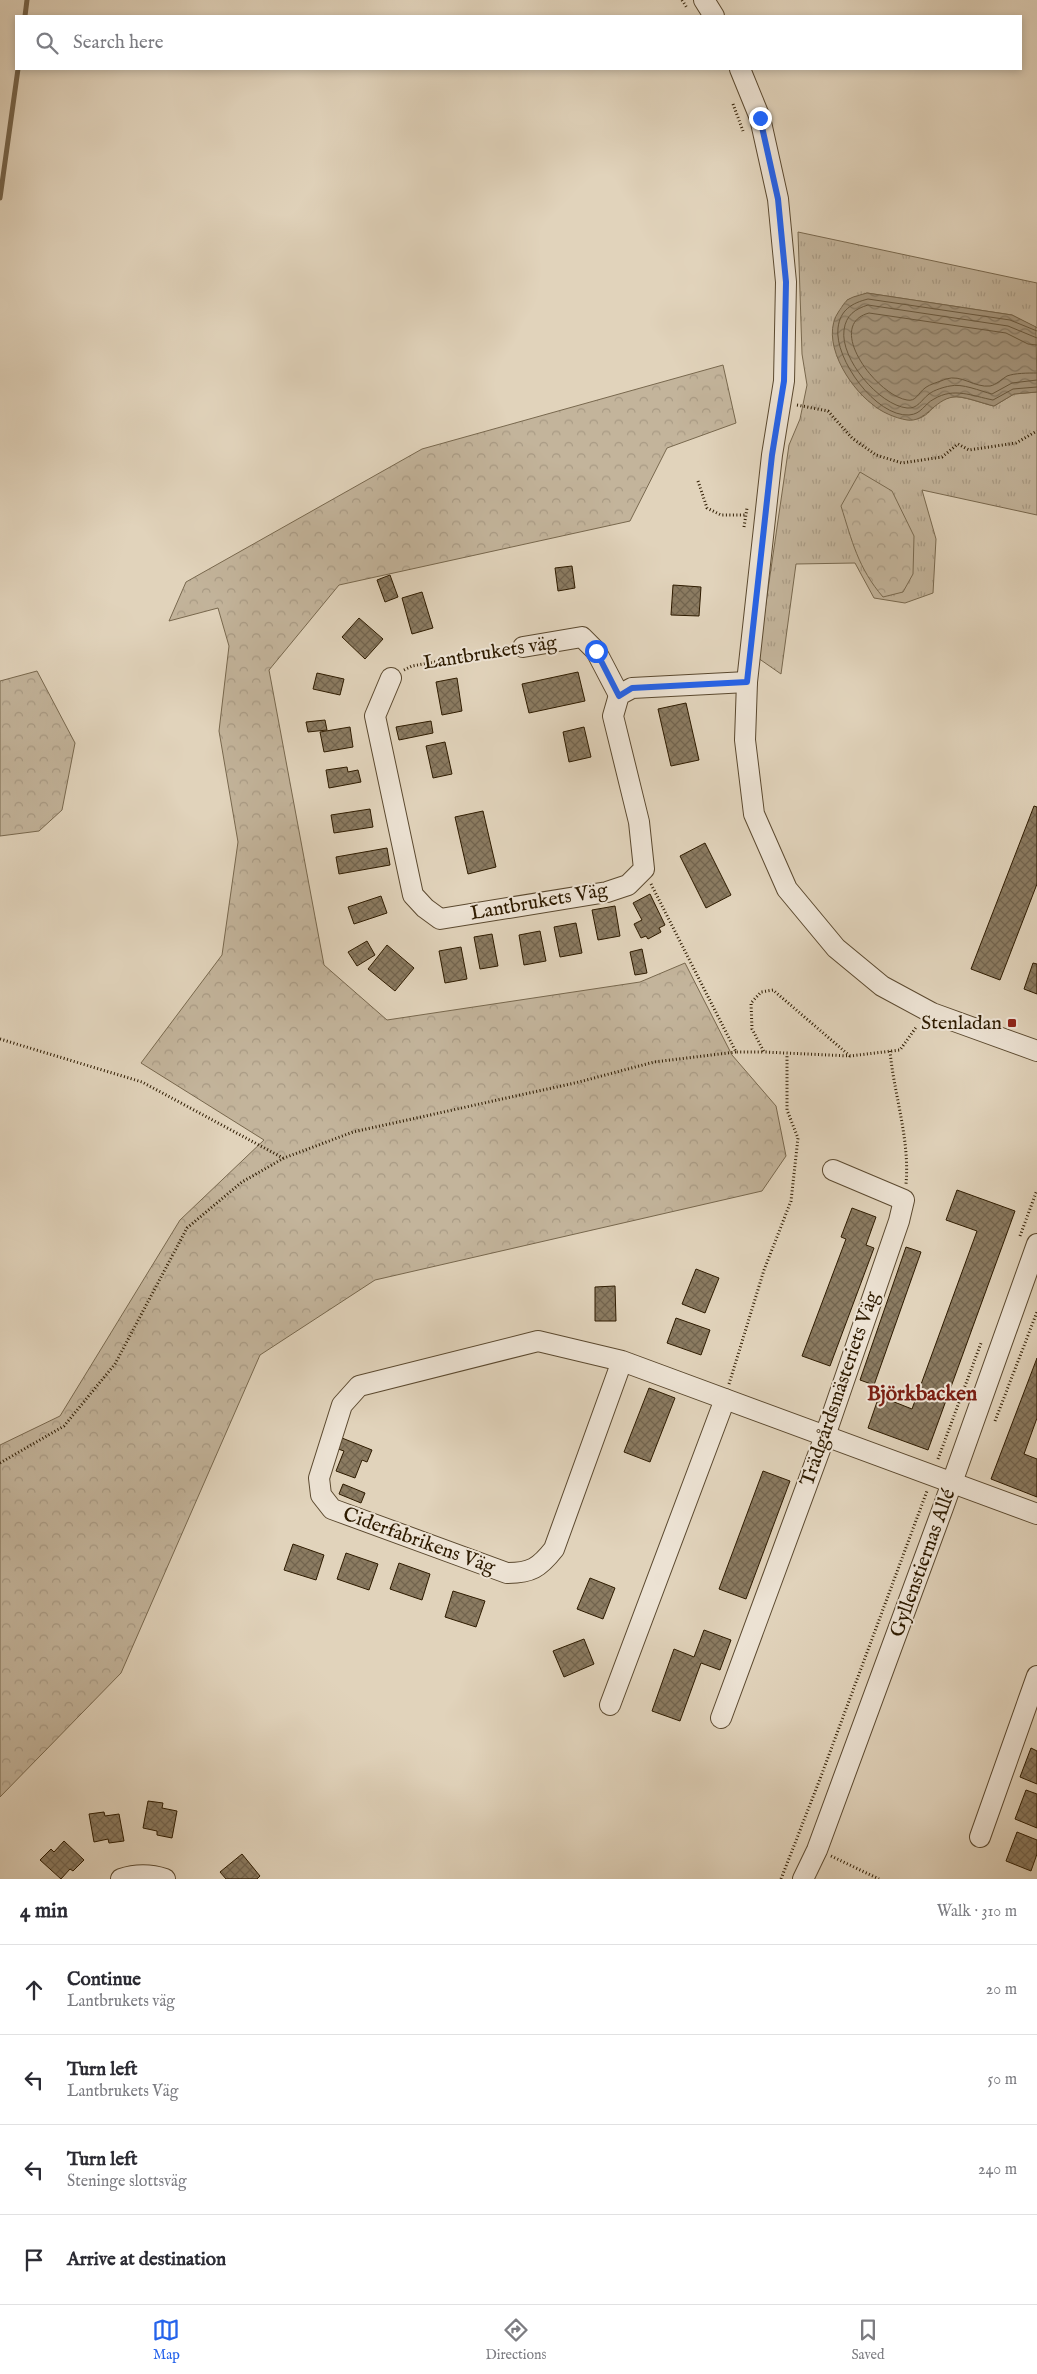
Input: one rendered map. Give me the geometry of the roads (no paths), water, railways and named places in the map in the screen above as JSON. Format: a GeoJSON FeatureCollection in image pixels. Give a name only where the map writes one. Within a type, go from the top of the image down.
{"type":"FeatureCollection","features":[{"type":"Feature","properties":{"kind":"street"},"geometry":{"type":"LineString","coordinates":[[704,0],[713,15]]}},
{"type":"Feature","properties":{"kind":"street"},"geometry":{"type":"LineString","coordinates":[[740,70],[760,118],[778,199],[786,282],[784,381],[747,682],[745,740],[754,814],[787,889],[836,948],[882,986],[932,1013],[1037,1051]]}},
{"type":"Feature","properties":{"kind":"street","name":"Lantbrukets väg"},"geometry":{"type":"LineString","coordinates":[[523,647],[582,638],[596,651],[619,696]]}},
{"type":"Feature","properties":{"kind":"street","name":"Lantbrukets Väg"},"geometry":{"type":"LineString","coordinates":[[391,678],[376,716],[413,895],[425,908],[440,919],[607,892],[628,885],[644,869],[639,822],[613,716],[619,696]]}},
{"type":"Feature","properties":{"kind":"street"},"geometry":{"type":"LineString","coordinates":[[619,696],[632,688],[747,682]]}},
{"type":"Feature","properties":{"kind":"street","name":"Trädgårdsmästeriets Väg"},"geometry":{"type":"LineString","coordinates":[[721,1718],[825,1436],[899,1222],[904,1200],[833,1170]]}},
{"type":"Feature","properties":{"kind":"street","name":"Gyllenstiernas Allé"},"geometry":{"type":"LineString","coordinates":[[803,1879],[817,1850],[951,1483],[1028,1240]]}},
{"type":"Feature","properties":{"kind":"street","name":"Ciderfabrikens Väg"},"geometry":{"type":"LineString","coordinates":[[622,1361],[554,1549],[543,1563],[525,1573],[507,1574],[332,1509],[320,1495],[319,1478],[342,1406],[359,1386],[538,1342],[622,1361],[932,1477],[1037,1514]]}},
{"type":"Feature","properties":{"kind":"street"},"geometry":{"type":"LineString","coordinates":[[610,1705],[725,1399]]}},
{"type":"Feature","properties":{"kind":"street"},"geometry":{"type":"LineString","coordinates":[[980,1837],[1037,1676]]}},
{"type":"Feature","properties":{"kind":"street"},"geometry":{"type":"LineString","coordinates":[[121,1879],[132,1875],[146,1875],[165,1879]]}},
{"type":"Feature","properties":{"kind":"water"},"geometry":{"type":"Polygon","coordinates":[[[867,293],[1012,315],[1036,327],[1037,392],[1014,394],[994,406],[967,398],[953,397],[940,402],[924,415],[913,420],[898,418],[880,410],[863,396],[846,374],[834,348],[832,335],[834,322],[845,303],[851,298],[867,293]]]}},
{"type":"Feature","properties":{"kind":"waterway"},"geometry":{"type":"LineString","coordinates":[[25,15],[27,0]]}},
{"type":"Feature","properties":{"kind":"waterway"},"geometry":{"type":"LineString","coordinates":[[0,198],[18,70]]}},
{"type":"Feature","properties":{"kind":"place","name":"Stenladan"},"geometry":{"type":"Point","coordinates":[1012,1023]}},
{"type":"Feature","properties":{"kind":"district","name":"Björkbacken"},"geometry":{"type":"Point","coordinates":[922,1394]}}]}
